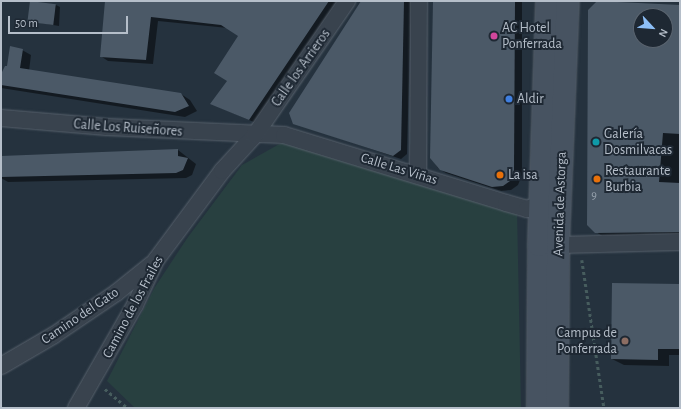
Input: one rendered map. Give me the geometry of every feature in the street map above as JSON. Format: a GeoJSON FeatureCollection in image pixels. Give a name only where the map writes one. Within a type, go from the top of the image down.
{"type":"FeatureCollection","features":[{"type":"Feature","properties":{"kind":"main road","name":"Avenida de Astorga"},"geometry":{"type":"LineString","coordinates":[[538,408],[541,204],[547,1]]}},
{"type":"Feature","properties":{"kind":"main road","name":"Avenida de Astorga"},"geometry":{"type":"LineString","coordinates":[[557,408],[558,245],[568,1]]}},
{"type":"Feature","properties":{"kind":"street","name":"Calle los Arrieros"},"geometry":{"type":"LineString","coordinates":[[255,134],[347,1]]}},
{"type":"Feature","properties":{"kind":"street"},"geometry":{"type":"LineString","coordinates":[[418,174],[419,1]]}},
{"type":"Feature","properties":{"kind":"street","name":"Calle Los Ruiseñores"},"geometry":{"type":"LineString","coordinates":[[1,118],[107,127],[255,134]]}},
{"type":"Feature","properties":{"kind":"street","name":"Calle Las Viñas"},"geometry":{"type":"LineString","coordinates":[[255,134],[284,135],[418,174],[527,209],[541,204]]}},
{"type":"Feature","properties":{"kind":"street","name":"Camino de los Frailes"},"geometry":{"type":"LineString","coordinates":[[76,408],[135,305],[156,260],[222,171],[255,134]]}},
{"type":"Feature","properties":{"kind":"street"},"geometry":{"type":"LineString","coordinates":[[558,245],[680,242]]}},
{"type":"Feature","properties":{"kind":"street","name":"Camino del Gato"},"geometry":{"type":"LineString","coordinates":[[1,366],[54,335],[116,293],[156,260]]}},
{"type":"Feature","properties":{"kind":"path"},"geometry":{"type":"LineString","coordinates":[[580,245],[604,408]]}},
{"type":"Feature","properties":{"kind":"path"},"geometry":{"type":"LineString","coordinates":[[93,379],[128,408]]}},
{"type":"Feature","properties":{"kind":"green space"},"geometry":{"type":"Polygon","coordinates":[[[283,142],[517,211],[521,408],[135,408],[107,381],[155,287],[188,237],[242,165],[283,142]]]}},
{"type":"Feature","properties":{"kind":"building"},"geometry":{"type":"Polygon","coordinates":[[[30,1],[56,4],[53,25],[27,22],[30,1]]]}},
{"type":"Feature","properties":{"kind":"building"},"geometry":{"type":"Polygon","coordinates":[[[105,1],[329,1],[249,120],[210,104],[227,81],[214,73],[238,36],[221,25],[151,17],[146,60],[100,57],[105,1]]]}},
{"type":"Feature","properties":{"kind":"building"},"geometry":{"type":"Polygon","coordinates":[[[361,1],[404,1],[401,150],[393,156],[293,124],[289,113],[361,1]]]}},
{"type":"Feature","properties":{"kind":"building"},"geometry":{"type":"Polygon","coordinates":[[[433,1],[515,1],[514,170],[510,181],[503,186],[492,187],[440,170],[430,158],[433,1]]]}},
{"type":"Feature","properties":{"kind":"building"},"geometry":{"type":"Polygon","coordinates":[[[597,1],[680,5],[680,134],[663,133],[659,182],[680,183],[680,232],[595,233],[587,225],[588,10],[597,1]]]}},
{"type":"Feature","properties":{"kind":"building"},"geometry":{"type":"Polygon","coordinates":[[[10,46],[23,49],[20,68],[181,93],[189,106],[175,112],[1,85],[1,74],[5,66],[7,66],[10,46]]]}},
{"type":"Feature","properties":{"kind":"building"},"geometry":{"type":"Polygon","coordinates":[[[178,149],[178,156],[188,158],[183,170],[176,173],[1,177],[1,156],[178,149]]]}},
{"type":"Feature","properties":{"kind":"building"},"geometry":{"type":"Polygon","coordinates":[[[612,283],[680,284],[680,349],[658,349],[658,360],[611,359],[612,283]]]}},
{"type":"Feature","properties":{"kind":"place","name":"AC Hotel Ponferrada"},"geometry":{"type":"Point","coordinates":[494,36]}},
{"type":"Feature","properties":{"kind":"place","name":"Aldir"},"geometry":{"type":"Point","coordinates":[509,99]}},
{"type":"Feature","properties":{"kind":"place","name":"Galería Dosmilvacas"},"geometry":{"type":"Point","coordinates":[596,142]}},
{"type":"Feature","properties":{"kind":"place","name":"La isa"},"geometry":{"type":"Point","coordinates":[500,175]}},
{"type":"Feature","properties":{"kind":"place","name":"Restaurante Burbia"},"geometry":{"type":"Point","coordinates":[597,179]}},
{"type":"Feature","properties":{"kind":"place","name":"Campus de Ponferrada"},"geometry":{"type":"Point","coordinates":[625,341]}}]}
